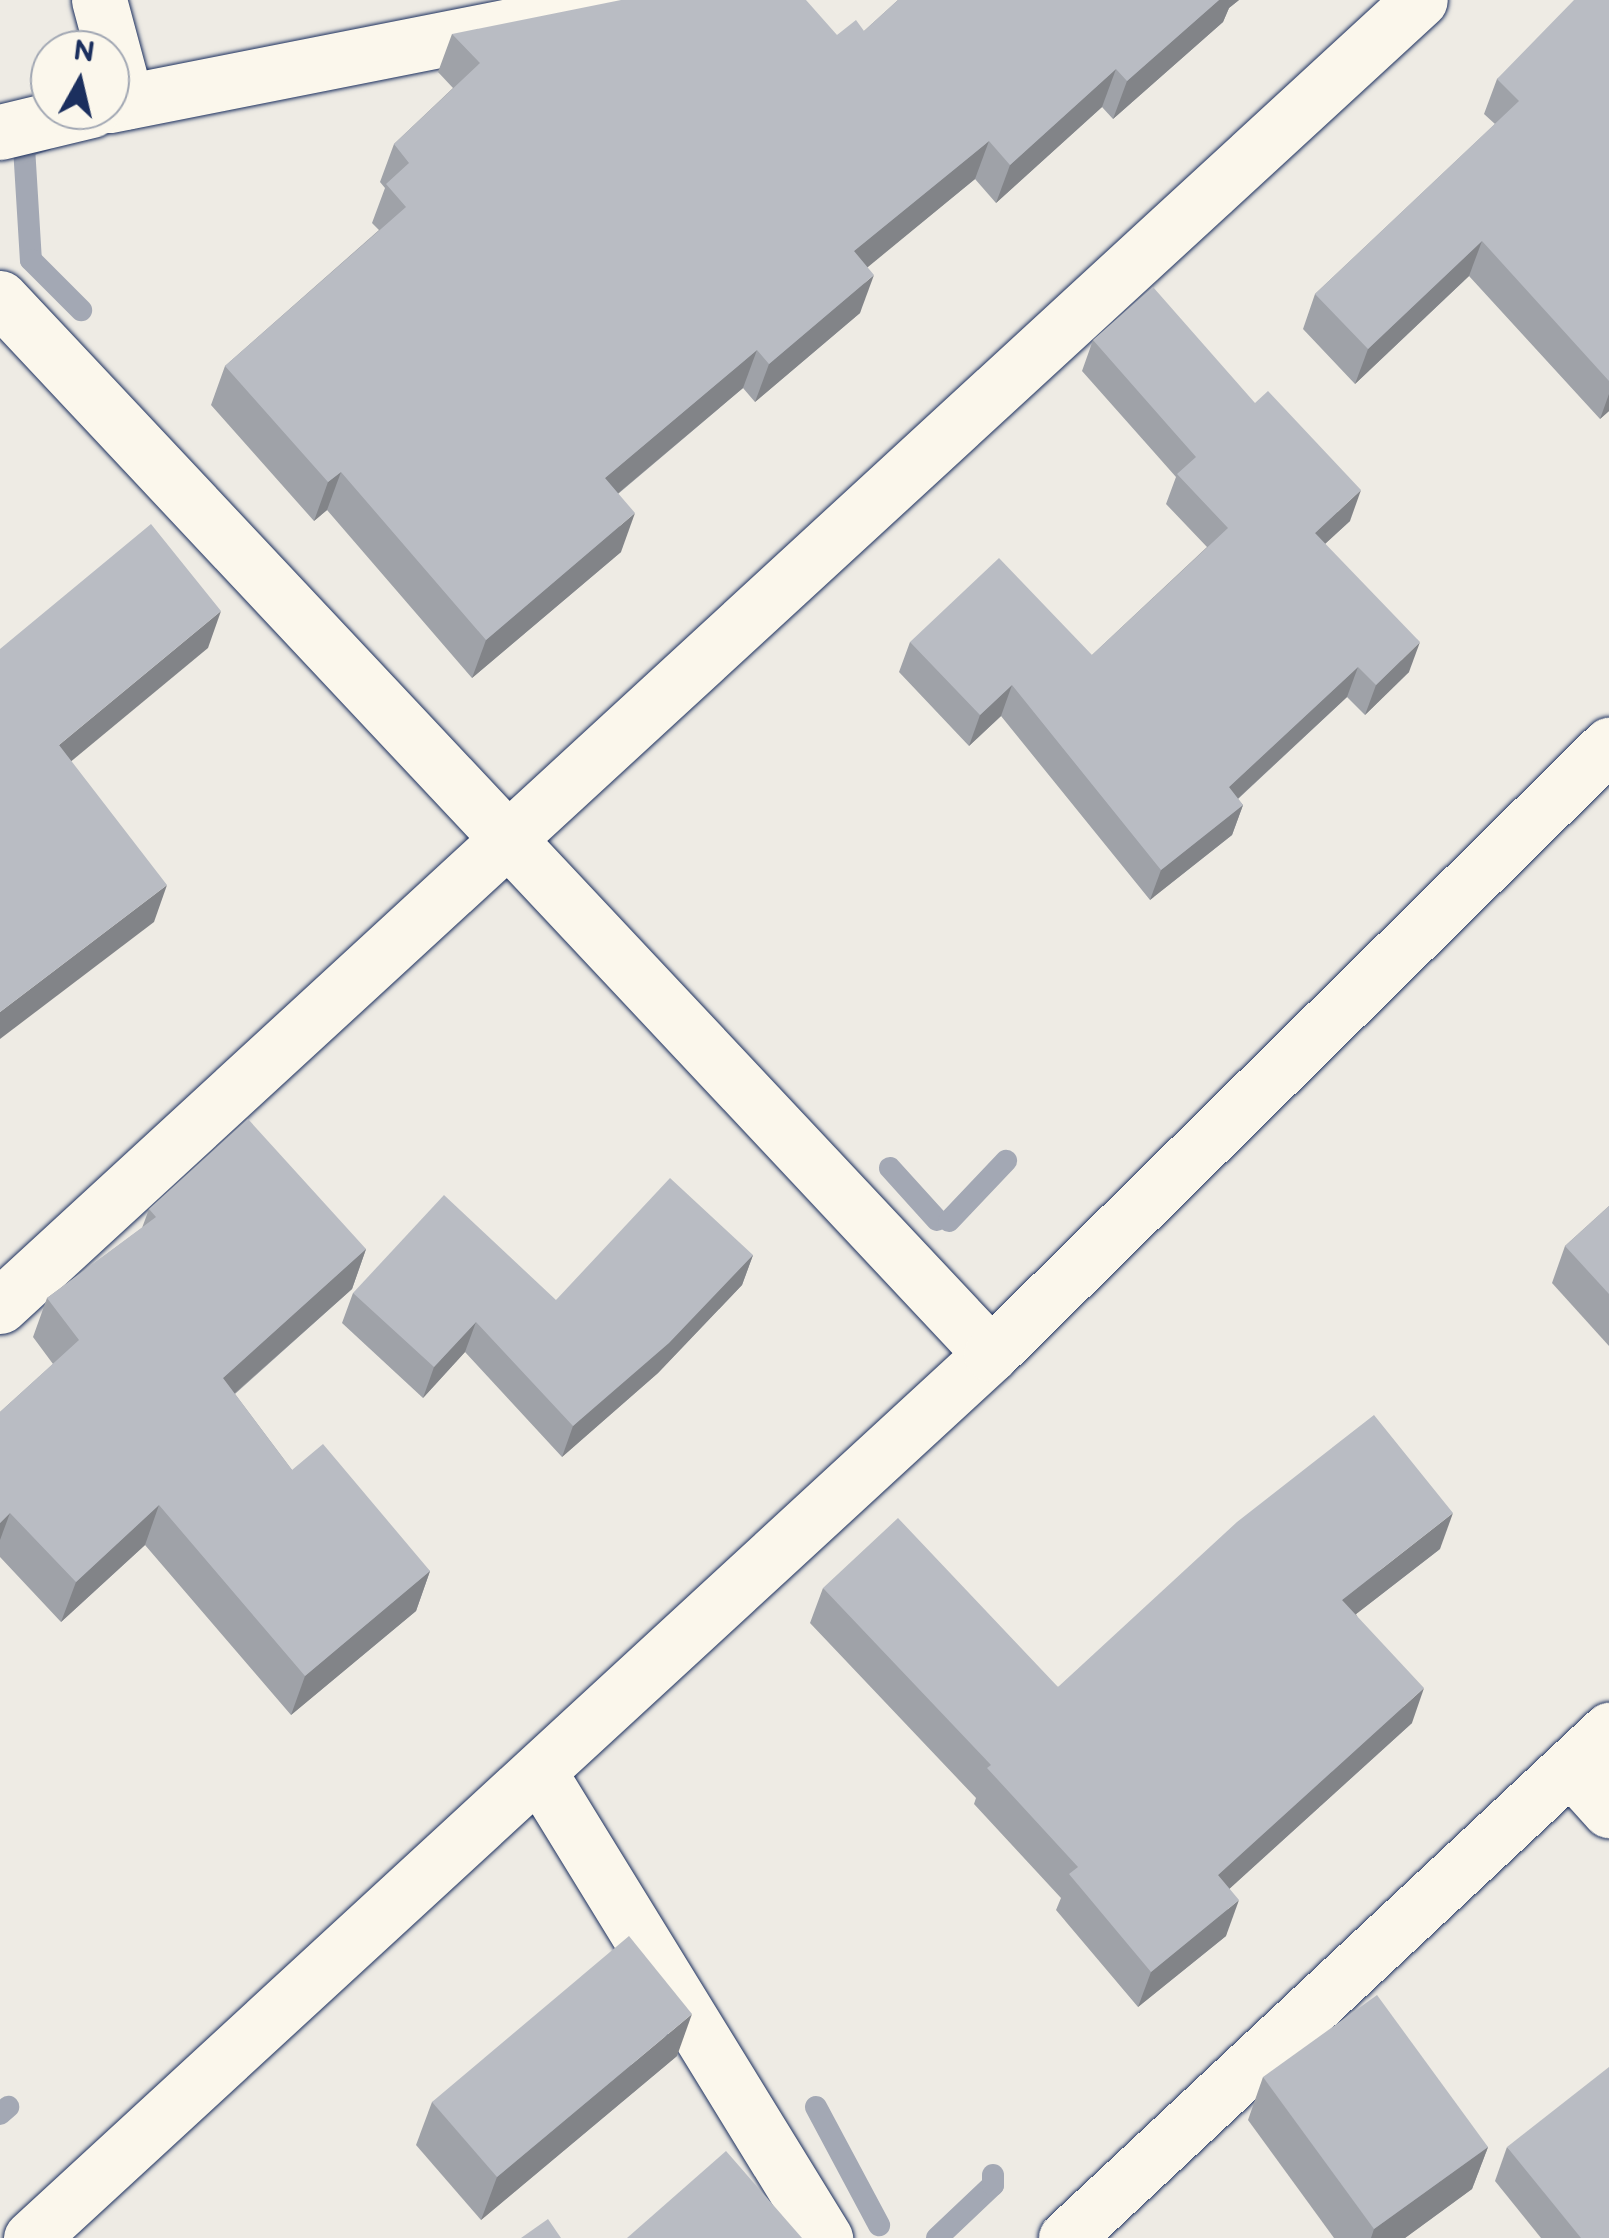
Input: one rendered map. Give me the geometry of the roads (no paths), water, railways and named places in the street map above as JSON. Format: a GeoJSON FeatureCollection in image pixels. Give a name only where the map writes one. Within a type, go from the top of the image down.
{"type":"FeatureCollection","features":[{"type":"Feature","properties":{"kind":"street"},"geometry":{"type":"LineString","coordinates":[[98,30],[99,0]]}},
{"type":"Feature","properties":{"kind":"street"},"geometry":{"type":"LineString","coordinates":[[130,101],[641,0]]}},
{"type":"Feature","properties":{"kind":"street"},"geometry":{"type":"LineString","coordinates":[[0,1306],[1420,0]]}},
{"type":"Feature","properties":{"kind":"street"},"geometry":{"type":"LineString","coordinates":[[0,132],[30,125]]}},
{"type":"Feature","properties":{"kind":"street"},"geometry":{"type":"LineString","coordinates":[[0,173],[64,130]]}},
{"type":"Feature","properties":{"kind":"street"},"geometry":{"type":"LineString","coordinates":[[0,298],[504,843],[990,1354]]}},
{"type":"Feature","properties":{"kind":"street"},"geometry":{"type":"LineString","coordinates":[[31,2238],[540,1774],[990,1354],[1609,745]]}},
{"type":"Feature","properties":{"kind":"street"},"geometry":{"type":"LineString","coordinates":[[1066,2238],[1609,1730]]}},
{"type":"Feature","properties":{"kind":"street"},"geometry":{"type":"LineString","coordinates":[[1571,1768],[1609,1810]]}},
{"type":"Feature","properties":{"kind":"street"},"geometry":{"type":"LineString","coordinates":[[540,1774],[825,2238]]}},
{"type":"Feature","properties":{"kind":"waterway"},"geometry":{"type":"LineString","coordinates":[[45,140],[24,147],[31,260],[81,310]]}},
{"type":"Feature","properties":{"kind":"waterway"},"geometry":{"type":"LineString","coordinates":[[949,1221],[1006,1161]]}},
{"type":"Feature","properties":{"kind":"waterway"},"geometry":{"type":"LineString","coordinates":[[890,1168],[937,1220]]}},
{"type":"Feature","properties":{"kind":"waterway"},"geometry":{"type":"LineString","coordinates":[[0,2114],[8,2107]]}},
{"type":"Feature","properties":{"kind":"waterway"},"geometry":{"type":"LineString","coordinates":[[816,2107],[879,2225]]}},
{"type":"Feature","properties":{"kind":"waterway"},"geometry":{"type":"LineString","coordinates":[[937,2238],[993,2185],[993,2175]]}}]}
